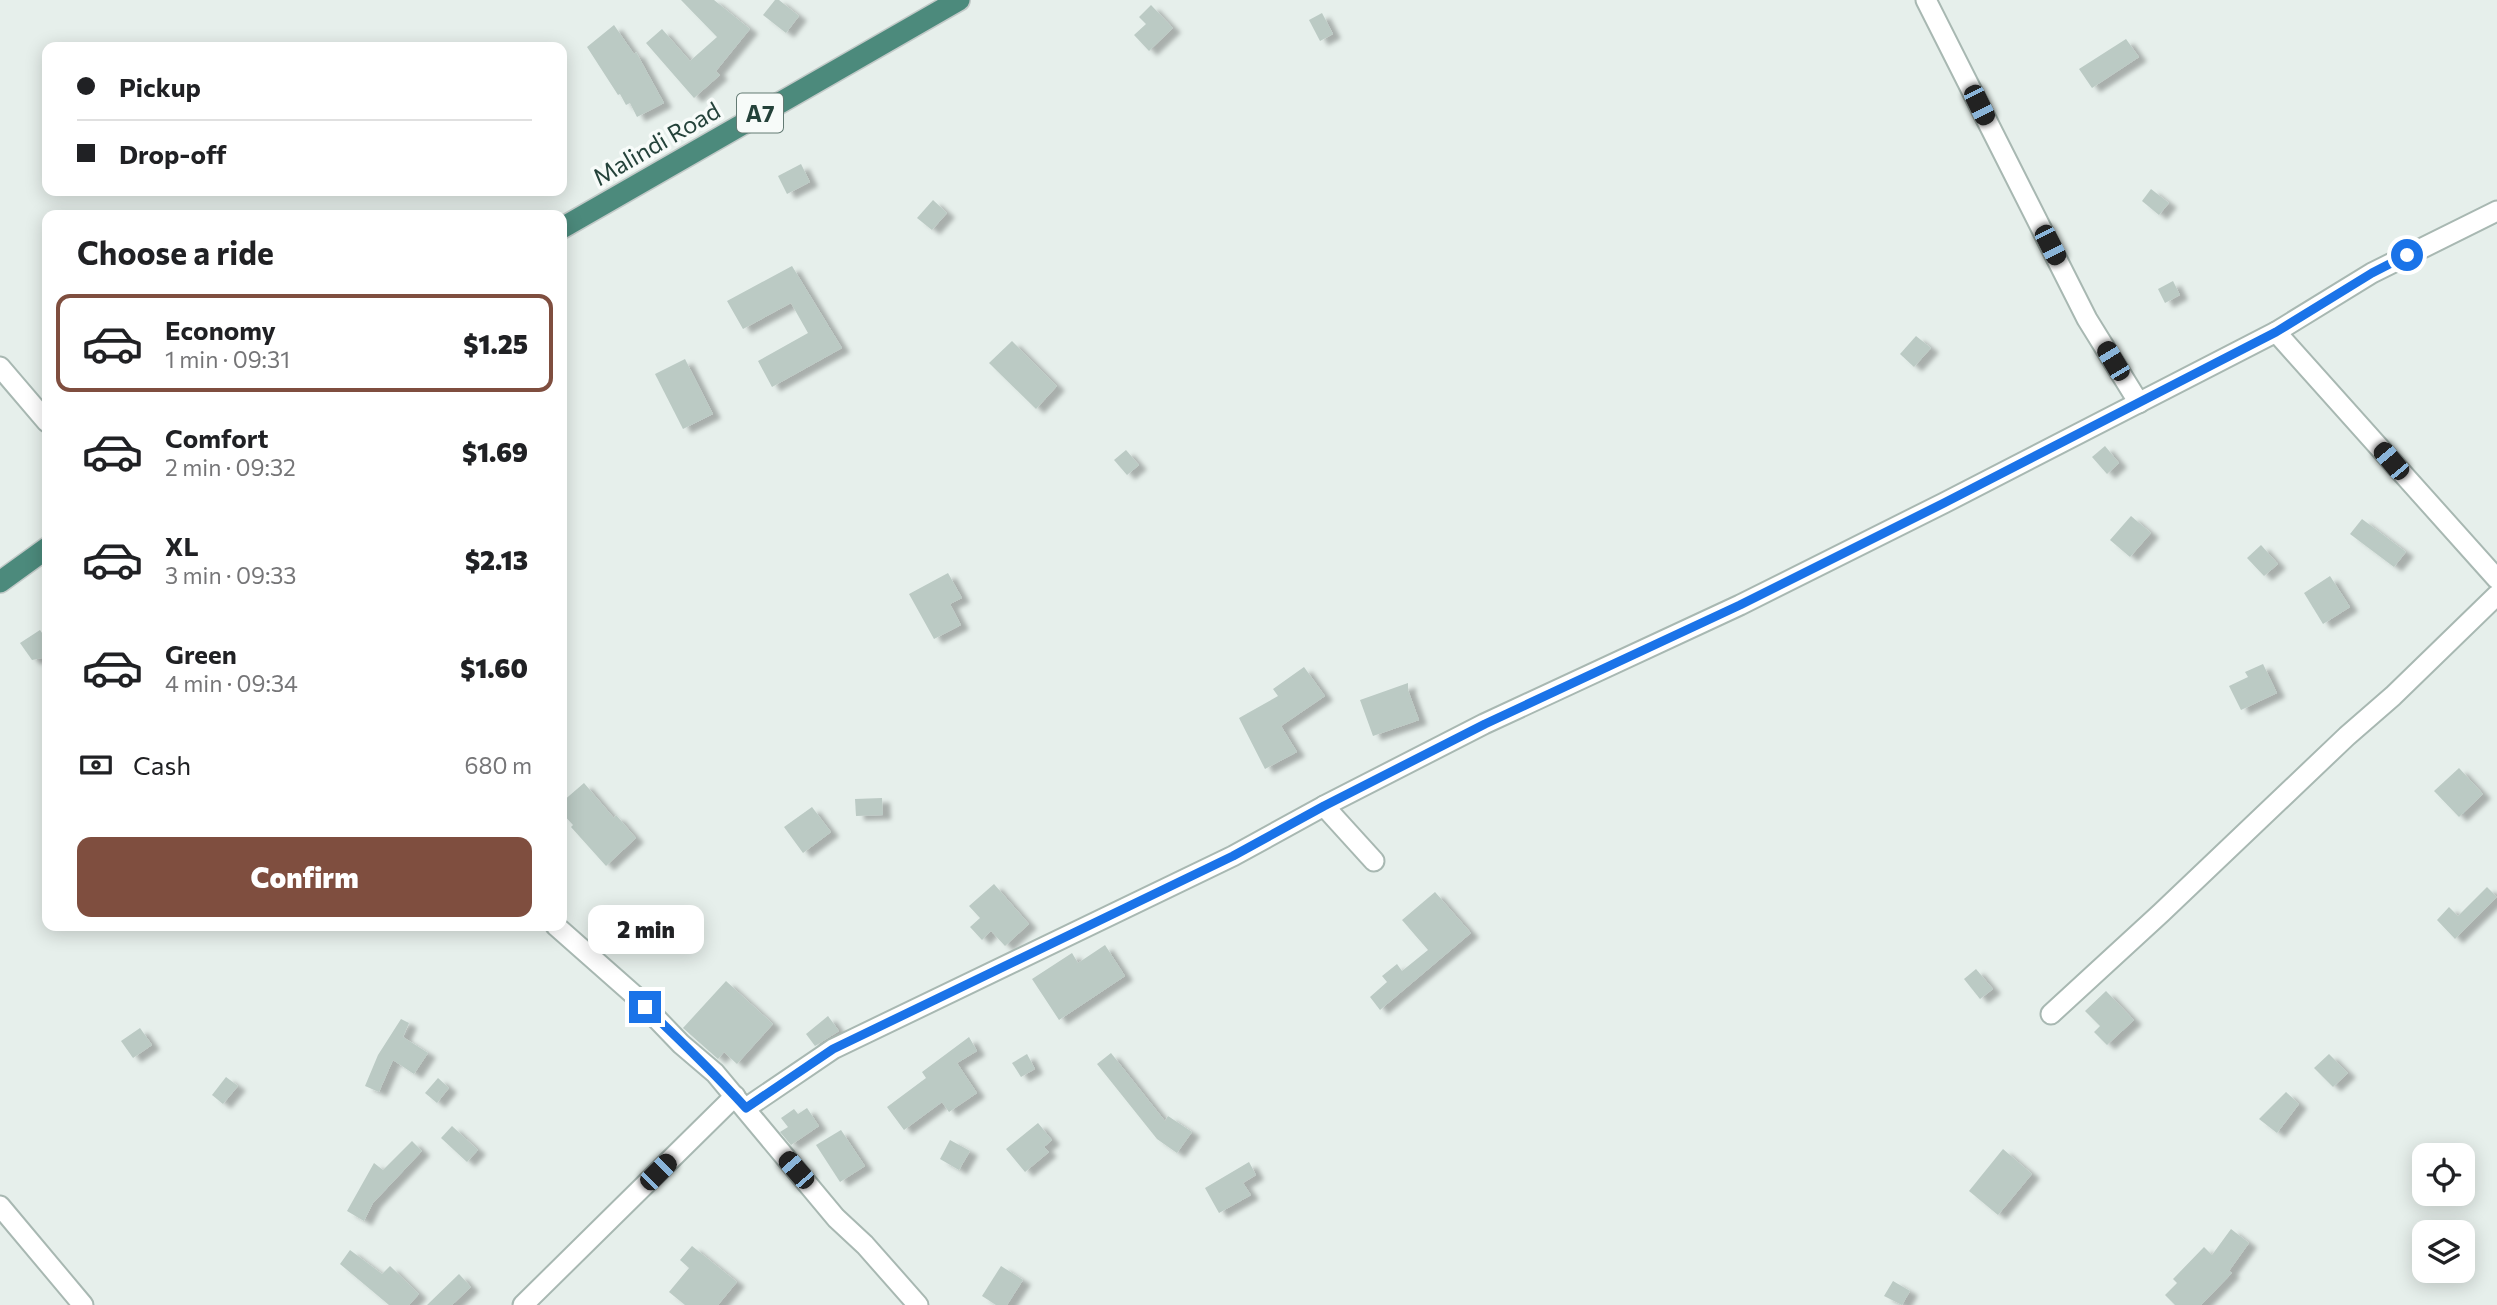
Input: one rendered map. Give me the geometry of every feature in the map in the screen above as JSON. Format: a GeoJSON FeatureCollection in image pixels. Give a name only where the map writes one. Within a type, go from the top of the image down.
{"type":"FeatureCollection","features":[{"type":"Feature","properties":{"kind":"highway","name":"Malindi Road"},"geometry":{"type":"LineString","coordinates":[[567,225],[959,0]]}},
{"type":"Feature","properties":{"kind":"highway"},"geometry":{"type":"LineString","coordinates":[[0,582],[42,552]]}},
{"type":"Feature","properties":{"kind":"street"},"geometry":{"type":"LineString","coordinates":[[1926,0],[2087,319],[2139,403]]}},
{"type":"Feature","properties":{"kind":"street"},"geometry":{"type":"LineString","coordinates":[[523,1305],[740,1102],[833,1049],[1233,856],[1324,806],[1528,703],[1740,605],[2276,332],[2372,273],[2497,211]]}},
{"type":"Feature","properties":{"kind":"street"},"geometry":{"type":"LineString","coordinates":[[2276,332],[2497,579]]}},
{"type":"Feature","properties":{"kind":"street"},"geometry":{"type":"LineString","coordinates":[[0,367],[42,416]]}},
{"type":"Feature","properties":{"kind":"street"},"geometry":{"type":"LineString","coordinates":[[2051,1014],[2497,596]]}},
{"type":"Feature","properties":{"kind":"street"},"geometry":{"type":"LineString","coordinates":[[1324,806],[1374,861]]}},
{"type":"Feature","properties":{"kind":"street"},"geometry":{"type":"LineString","coordinates":[[562,931],[715,1073],[836,1218],[865,1245],[918,1305]]}},
{"type":"Feature","properties":{"kind":"street"},"geometry":{"type":"LineString","coordinates":[[0,1206],[83,1305]]}},
{"type":"Feature","properties":{"kind":"building"},"geometry":{"type":"Polygon","coordinates":[[[681,0],[714,0],[750,29],[716,71],[720,75],[694,98],[646,43],[662,29],[690,61],[717,37],[681,0]]]}},
{"type":"Feature","properties":{"kind":"building"},"geometry":{"type":"Polygon","coordinates":[[[775,0],[779,0],[799,16],[786,33],[763,15],[775,0]]]}},
{"type":"Feature","properties":{"kind":"building"},"geometry":{"type":"Polygon","coordinates":[[[1151,5],[1173,28],[1149,51],[1134,35],[1146,24],[1139,17],[1151,5]]]}},
{"type":"Feature","properties":{"kind":"building"},"geometry":{"type":"Polygon","coordinates":[[[1322,13],[1333,34],[1320,41],[1309,20],[1322,13]]]}},
{"type":"Feature","properties":{"kind":"building"},"geometry":{"type":"Polygon","coordinates":[[[614,25],[634,54],[636,52],[664,103],[637,117],[630,103],[626,105],[620,94],[618,95],[587,47],[614,25]]]}},
{"type":"Feature","properties":{"kind":"building"},"geometry":{"type":"Polygon","coordinates":[[[2126,39],[2139,57],[2092,88],[2079,69],[2126,39]]]}},
{"type":"Feature","properties":{"kind":"building"},"geometry":{"type":"Polygon","coordinates":[[[801,164],[810,182],[787,194],[778,176],[801,164]]]}},
{"type":"Feature","properties":{"kind":"building"},"geometry":{"type":"Polygon","coordinates":[[[2151,189],[2169,203],[2159,215],[2142,201],[2151,189]]]}},
{"type":"Feature","properties":{"kind":"building"},"geometry":{"type":"Polygon","coordinates":[[[933,200],[947,213],[932,230],[917,218],[933,200]]]}},
{"type":"Feature","properties":{"kind":"building"},"geometry":{"type":"Polygon","coordinates":[[[792,266],[842,348],[772,387],[758,361],[808,333],[791,303],[743,329],[727,301],[792,266]]]}},
{"type":"Feature","properties":{"kind":"building"},"geometry":{"type":"Polygon","coordinates":[[[2173,281],[2180,295],[2165,303],[2158,289],[2173,281]]]}},
{"type":"Feature","properties":{"kind":"building"},"geometry":{"type":"Polygon","coordinates":[[[1916,336],[1931,348],[1914,367],[1900,354],[1916,336]]]}},
{"type":"Feature","properties":{"kind":"building"},"geometry":{"type":"Polygon","coordinates":[[[1012,341],[1057,386],[1036,409],[989,363],[1012,341]]]}},
{"type":"Feature","properties":{"kind":"building"},"geometry":{"type":"Polygon","coordinates":[[[685,359],[713,414],[683,429],[655,374],[685,359]]]}},
{"type":"Feature","properties":{"kind":"building"},"geometry":{"type":"Polygon","coordinates":[[[2105,446],[2119,463],[2107,474],[2092,457],[2105,446]]]}},
{"type":"Feature","properties":{"kind":"building"},"geometry":{"type":"Polygon","coordinates":[[[1126,450],[1139,465],[1127,475],[1114,460],[1126,450]]]}},
{"type":"Feature","properties":{"kind":"building"},"geometry":{"type":"Polygon","coordinates":[[[2131,516],[2151,533],[2130,557],[2110,540],[2131,516]]]}},
{"type":"Feature","properties":{"kind":"building"},"geometry":{"type":"Polygon","coordinates":[[[2362,519],[2406,552],[2394,567],[2350,534],[2362,519]]]}},
{"type":"Feature","properties":{"kind":"building"},"geometry":{"type":"Polygon","coordinates":[[[2261,545],[2278,564],[2264,576],[2247,558],[2261,545]]]}},
{"type":"Feature","properties":{"kind":"building"},"geometry":{"type":"Polygon","coordinates":[[[948,573],[962,598],[950,604],[961,625],[934,639],[909,594],[948,573]]]}},
{"type":"Feature","properties":{"kind":"building"},"geometry":{"type":"Polygon","coordinates":[[[2330,576],[2350,607],[2323,624],[2304,593],[2330,576]]]}},
{"type":"Feature","properties":{"kind":"building"},"geometry":{"type":"Polygon","coordinates":[[[40,630],[42,658],[32,660],[20,643],[40,630]]]}},
{"type":"Feature","properties":{"kind":"building"},"geometry":{"type":"Polygon","coordinates":[[[2263,664],[2277,693],[2241,710],[2229,686],[2248,677],[2245,672],[2263,664]]]}},
{"type":"Feature","properties":{"kind":"building"},"geometry":{"type":"Polygon","coordinates":[[[1304,667],[1325,696],[1281,726],[1297,752],[1265,769],[1239,718],[1278,696],[1273,689],[1304,667]]]}},
{"type":"Feature","properties":{"kind":"building"},"geometry":{"type":"Polygon","coordinates":[[[1408,683],[1419,720],[1373,736],[1360,700],[1408,683]]]}},
{"type":"Feature","properties":{"kind":"building"},"geometry":{"type":"Polygon","coordinates":[[[2459,768],[2483,794],[2459,817],[2434,791],[2459,768]]]}},
{"type":"Feature","properties":{"kind":"building"},"geometry":{"type":"Polygon","coordinates":[[[584,783],[614,818],[616,815],[636,838],[606,866],[571,827],[573,825],[567,818],[567,798],[584,783]]]}},
{"type":"Feature","properties":{"kind":"building"},"geometry":{"type":"Polygon","coordinates":[[[882,798],[883,815],[856,816],[855,799],[882,798]]]}},
{"type":"Feature","properties":{"kind":"building"},"geometry":{"type":"Polygon","coordinates":[[[812,807],[831,832],[803,853],[784,827],[812,807]]]}},
{"type":"Feature","properties":{"kind":"building"},"geometry":{"type":"Polygon","coordinates":[[[994,884],[1029,924],[1005,946],[991,931],[982,940],[970,927],[980,918],[969,906],[994,884]]]}},
{"type":"Feature","properties":{"kind":"building"},"geometry":{"type":"Polygon","coordinates":[[[2487,887],[2497,897],[2455,939],[2437,920],[2449,907],[2458,916],[2487,887]]]}},
{"type":"Feature","properties":{"kind":"building"},"geometry":{"type":"Polygon","coordinates":[[[1435,892],[1471,933],[1380,1010],[1370,997],[1387,982],[1382,976],[1397,964],[1402,971],[1428,950],[1402,920],[1435,892]]]}},
{"type":"Feature","properties":{"kind":"building"},"geometry":{"type":"Polygon","coordinates":[[[1105,945],[1125,976],[1059,1020],[1032,979],[1072,953],[1078,963],[1105,945]]]}},
{"type":"Feature","properties":{"kind":"building"},"geometry":{"type":"Polygon","coordinates":[[[1976,969],[1993,989],[1980,999],[1964,979],[1976,969]]]}},
{"type":"Feature","properties":{"kind":"building"},"geometry":{"type":"Polygon","coordinates":[[[726,981],[773,1024],[737,1064],[724,1052],[718,1059],[683,1028],[726,981]]]}},
{"type":"Feature","properties":{"kind":"building"},"geometry":{"type":"Polygon","coordinates":[[[2106,991],[2134,1020],[2107,1045],[2094,1032],[2100,1026],[2085,1011],[2106,991]]]}},
{"type":"Feature","properties":{"kind":"building"},"geometry":{"type":"Polygon","coordinates":[[[828,1016],[839,1031],[815,1046],[806,1034],[828,1016]]]}},
{"type":"Feature","properties":{"kind":"building"},"geometry":{"type":"Polygon","coordinates":[[[401,1019],[409,1023],[403,1037],[428,1053],[414,1074],[393,1060],[379,1092],[365,1086],[378,1055],[401,1019]]]}},
{"type":"Feature","properties":{"kind":"building"},"geometry":{"type":"Polygon","coordinates":[[[140,1028],[152,1045],[133,1058],[121,1041],[140,1028]]]}},
{"type":"Feature","properties":{"kind":"building"},"geometry":{"type":"Polygon","coordinates":[[[969,1037],[977,1051],[957,1063],[977,1093],[949,1112],[942,1102],[904,1130],[887,1107],[926,1078],[922,1072],[969,1037]]]}},
{"type":"Feature","properties":{"kind":"building"},"geometry":{"type":"Polygon","coordinates":[[[1111,1053],[1165,1121],[1168,1116],[1192,1132],[1177,1153],[1157,1139],[1097,1064],[1111,1053]]]}},
{"type":"Feature","properties":{"kind":"building"},"geometry":{"type":"Polygon","coordinates":[[[1027,1054],[1035,1069],[1021,1077],[1012,1063],[1027,1054]]]}},
{"type":"Feature","properties":{"kind":"building"},"geometry":{"type":"Polygon","coordinates":[[[2329,1054],[2348,1073],[2333,1087],[2314,1068],[2329,1054]]]}},
{"type":"Feature","properties":{"kind":"building"},"geometry":{"type":"Polygon","coordinates":[[[226,1077],[238,1086],[223,1104],[212,1095],[226,1077]]]}},
{"type":"Feature","properties":{"kind":"building"},"geometry":{"type":"Polygon","coordinates":[[[438,1078],[449,1088],[437,1103],[425,1093],[438,1078]]]}},
{"type":"Feature","properties":{"kind":"building"},"geometry":{"type":"Polygon","coordinates":[[[2286,1092],[2299,1104],[2277,1133],[2259,1119],[2286,1092]]]}},
{"type":"Feature","properties":{"kind":"building"},"geometry":{"type":"Polygon","coordinates":[[[807,1108],[819,1126],[791,1145],[780,1132],[788,1127],[781,1118],[794,1109],[798,1114],[807,1108]]]}},
{"type":"Feature","properties":{"kind":"building"},"geometry":{"type":"Polygon","coordinates":[[[1038,1123],[1052,1140],[1044,1147],[1049,1152],[1025,1172],[1006,1149],[1038,1123]]]}},
{"type":"Feature","properties":{"kind":"building"},"geometry":{"type":"Polygon","coordinates":[[[452,1126],[478,1150],[467,1162],[441,1138],[452,1126]]]}},
{"type":"Feature","properties":{"kind":"building"},"geometry":{"type":"Polygon","coordinates":[[[841,1130],[865,1166],[840,1182],[816,1145],[841,1130]]]}},
{"type":"Feature","properties":{"kind":"building"},"geometry":{"type":"Polygon","coordinates":[[[950,1140],[970,1151],[959,1170],[940,1159],[950,1140]]]}},
{"type":"Feature","properties":{"kind":"building"},"geometry":{"type":"Polygon","coordinates":[[[412,1141],[422,1151],[373,1203],[364,1221],[347,1211],[374,1163],[383,1170],[412,1141]]]}},
{"type":"Feature","properties":{"kind":"building"},"geometry":{"type":"Polygon","coordinates":[[[2003,1149],[2032,1174],[1998,1215],[1969,1191],[2003,1149]]]}},
{"type":"Feature","properties":{"kind":"building"},"geometry":{"type":"Polygon","coordinates":[[[1249,1162],[1256,1175],[1243,1183],[1251,1195],[1219,1213],[1205,1188],[1249,1162]]]}},
{"type":"Feature","properties":{"kind":"building"},"geometry":{"type":"Polygon","coordinates":[[[2231,1229],[2249,1243],[2229,1271],[2232,1273],[2201,1305],[2175,1305],[2165,1295],[2177,1283],[2173,1279],[2204,1247],[2212,1255],[2231,1229]]]}},
{"type":"Feature","properties":{"kind":"building"},"geometry":{"type":"Polygon","coordinates":[[[692,1246],[737,1282],[718,1305],[685,1305],[669,1292],[689,1268],[680,1260],[692,1246]]]}},
{"type":"Feature","properties":{"kind":"building"},"geometry":{"type":"Polygon","coordinates":[[[350,1250],[382,1274],[390,1266],[419,1294],[409,1305],[389,1305],[340,1264],[350,1250]]]}},
{"type":"Feature","properties":{"kind":"building"},"geometry":{"type":"Polygon","coordinates":[[[1001,1266],[1023,1280],[1007,1305],[996,1305],[982,1296],[1001,1266]]]}},
{"type":"Feature","properties":{"kind":"building"},"geometry":{"type":"Polygon","coordinates":[[[459,1274],[471,1287],[452,1305],[427,1305],[459,1274]]]}},
{"type":"Feature","properties":{"kind":"building"},"geometry":{"type":"Polygon","coordinates":[[[1893,1281],[1910,1291],[1902,1305],[1884,1296],[1893,1281]]]}},
{"type":"Feature","properties":{"kind":"route"},"geometry":{"type":"LineString","coordinates":[[645,1007],[681,1044],[715,1073],[746,1108],[833,1049],[1233,856],[1324,806],[1552,691],[1740,605],[1944,503],[2276,332],[2372,273],[2407,255]]}}]}
